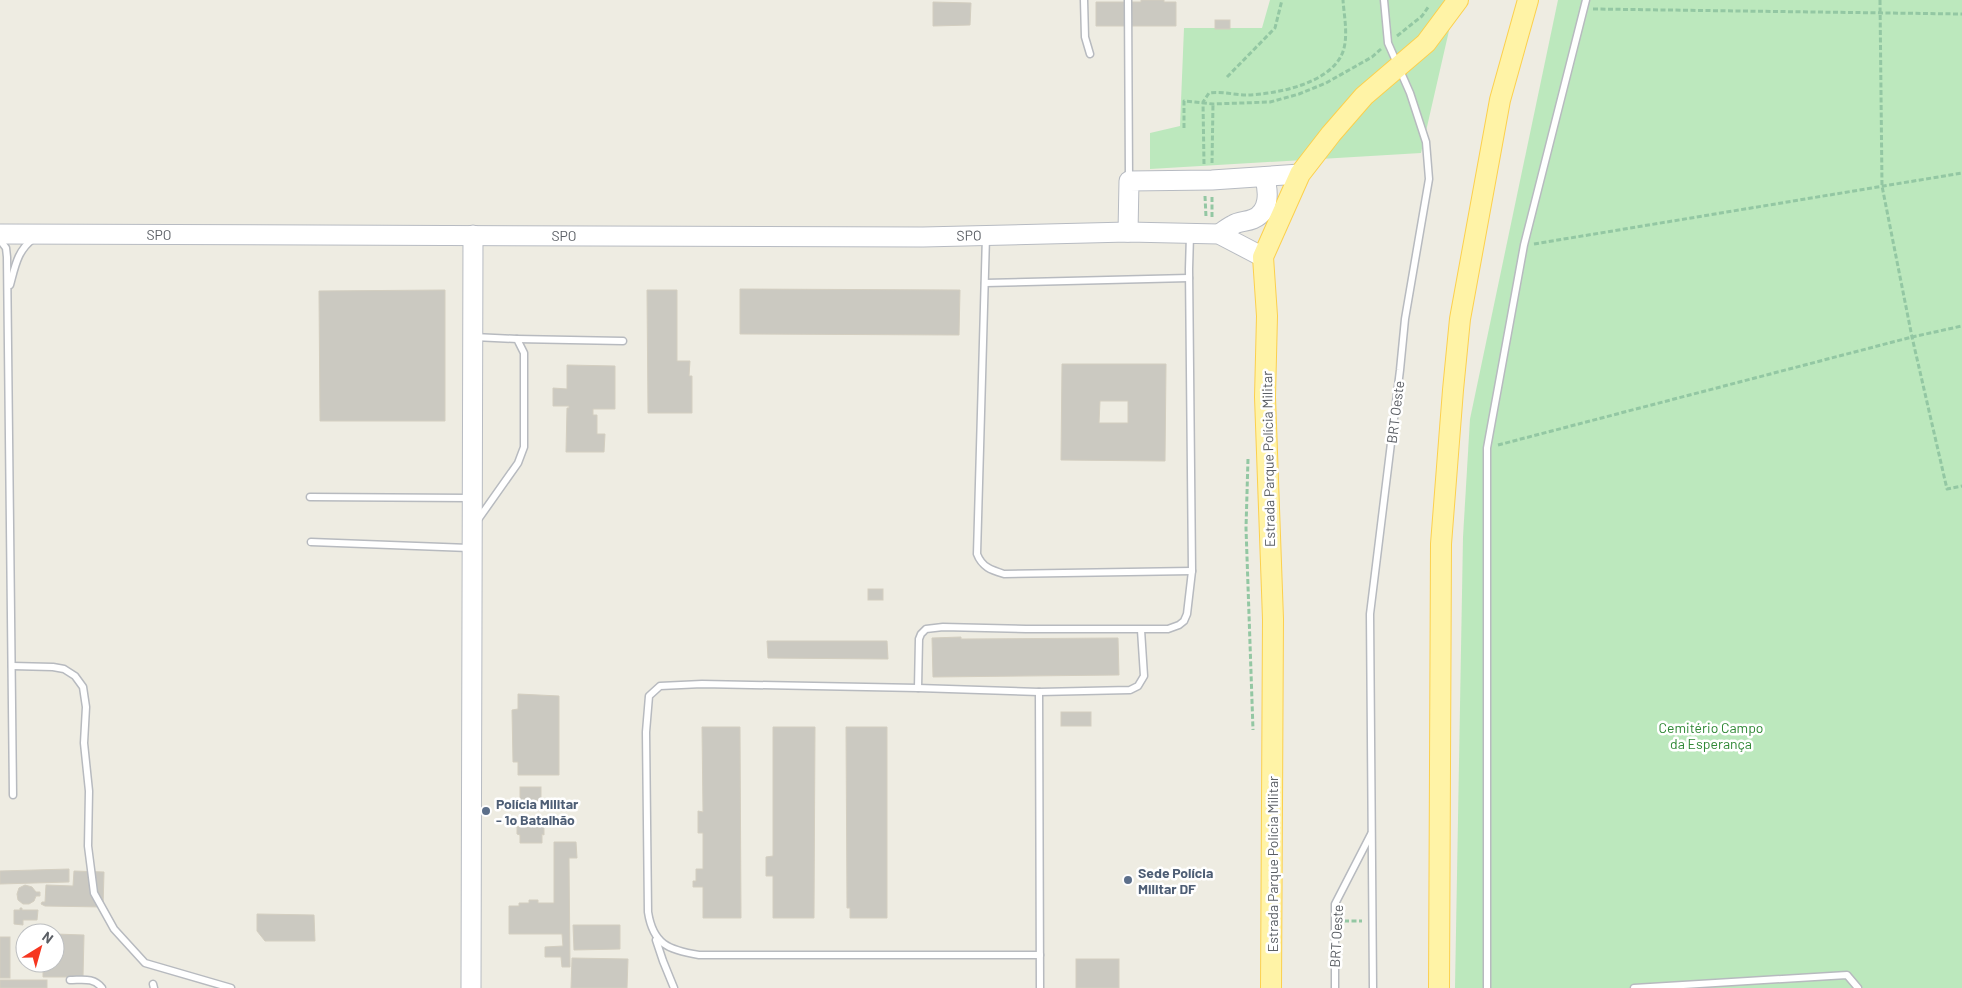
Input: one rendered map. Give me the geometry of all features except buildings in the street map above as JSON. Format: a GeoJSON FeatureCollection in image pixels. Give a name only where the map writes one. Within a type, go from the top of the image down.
{"type":"FeatureCollection","features":[{"type":"Feature","properties":{"kind":"main road","name":"Estrada Parque Polícia Militar"},"geometry":{"type":"LineString","coordinates":[[1271,988],[1273,619],[1265,397],[1267,316],[1263,257],[1300,174],[1364,96],[1426,42],[1458,0]]}},
{"type":"Feature","properties":{"kind":"main road"},"geometry":{"type":"LineString","coordinates":[[1439,988],[1441,544],[1460,319],[1504,84],[1528,0]]}},
{"type":"Feature","properties":{"kind":"street"},"geometry":{"type":"LineString","coordinates":[[1128,232],[1129,181],[1212,180],[1300,174]]}},
{"type":"Feature","properties":{"kind":"street"},"geometry":{"type":"LineString","coordinates":[[1219,234],[1234,224],[1253,219],[1264,211],[1268,200],[1264,177]]}},
{"type":"Feature","properties":{"kind":"street","name":"SPO"},"geometry":{"type":"LineString","coordinates":[[0,234],[923,237],[1128,232],[1219,234],[1263,257]]}},
{"type":"Feature","properties":{"kind":"street"},"geometry":{"type":"LineString","coordinates":[[471,988],[473,235]]}},
{"type":"Feature","properties":{"kind":"lane"},"geometry":{"type":"LineString","coordinates":[[1084,0],[1085,37],[1090,54]]}},
{"type":"Feature","properties":{"kind":"lane"},"geometry":{"type":"LineString","coordinates":[[1128,0],[1129,181]]}},
{"type":"Feature","properties":{"kind":"lane","name":"BRT Oeste"},"geometry":{"type":"LineString","coordinates":[[1373,988],[1370,614],[1405,319],[1429,179],[1426,142],[1410,93],[1388,43],[1384,0]]}},
{"type":"Feature","properties":{"kind":"lane"},"geometry":{"type":"LineString","coordinates":[[1487,988],[1487,448],[1524,245],[1586,0]]}},
{"type":"Feature","properties":{"kind":"lane"},"geometry":{"type":"LineString","coordinates":[[8,296],[17,260],[23,248],[40,234]]}},
{"type":"Feature","properties":{"kind":"lane"},"geometry":{"type":"LineString","coordinates":[[918,688],[919,638],[926,629],[950,627],[1141,630],[1168,629],[1184,621],[1188,614],[1192,571],[1190,234]]}},
{"type":"Feature","properties":{"kind":"lane"},"geometry":{"type":"LineString","coordinates":[[986,235],[977,554],[982,563],[990,569],[1004,574],[1192,571]]}},
{"type":"Feature","properties":{"kind":"lane"},"geometry":{"type":"LineString","coordinates":[[0,240],[6,248],[8,296],[13,795]]}},
{"type":"Feature","properties":{"kind":"lane"},"geometry":{"type":"LineString","coordinates":[[985,283],[1189,278]]}},
{"type":"Feature","properties":{"kind":"lane"},"geometry":{"type":"LineString","coordinates":[[473,336],[517,339],[623,340]]}},
{"type":"Feature","properties":{"kind":"lane"},"geometry":{"type":"LineString","coordinates":[[473,526],[518,463],[524,447],[524,353],[517,339]]}},
{"type":"Feature","properties":{"kind":"lane"},"geometry":{"type":"LineString","coordinates":[[310,497],[473,498]]}},
{"type":"Feature","properties":{"kind":"lane"},"geometry":{"type":"LineString","coordinates":[[311,542],[473,548]]}},
{"type":"Feature","properties":{"kind":"lane"},"geometry":{"type":"LineString","coordinates":[[674,988],[650,923],[648,912],[646,732],[649,696],[652,692],[664,685],[918,688],[1038,692],[1122,691],[1134,689],[1140,684],[1144,676],[1141,630]]}},
{"type":"Feature","properties":{"kind":"lane"},"geometry":{"type":"LineString","coordinates":[[12,666],[53,667],[64,670],[75,676],[83,687],[86,706],[84,744],[89,791],[88,846],[94,893],[114,929],[145,963],[231,988]]}},
{"type":"Feature","properties":{"kind":"lane"},"geometry":{"type":"LineString","coordinates":[[1038,692],[1040,988]]}},
{"type":"Feature","properties":{"kind":"lane","name":"BRT Oeste"},"geometry":{"type":"LineString","coordinates":[[1335,988],[1335,904],[1372,833]]}},
{"type":"Feature","properties":{"kind":"lane"},"geometry":{"type":"LineString","coordinates":[[655,934],[661,943],[671,949],[699,955],[1040,956]]}},
{"type":"Feature","properties":{"kind":"lane"},"geometry":{"type":"LineString","coordinates":[[1634,988],[1847,975],[1858,988]]}},
{"type":"Feature","properties":{"kind":"lane"},"geometry":{"type":"LineString","coordinates":[[70,980],[91,980],[98,983],[102,988]]}},
{"type":"Feature","properties":{"kind":"path"},"geometry":{"type":"LineString","coordinates":[[1227,77],[1274,28],[1282,0]]}},
{"type":"Feature","properties":{"kind":"path"},"geometry":{"type":"LineString","coordinates":[[1203,102],[1209,93],[1218,91],[1246,95],[1278,92],[1316,80],[1332,68],[1342,54],[1345,41],[1343,0]]}},
{"type":"Feature","properties":{"kind":"path"},"geometry":{"type":"LineString","coordinates":[[1184,128],[1184,101],[1213,104],[1270,102],[1299,94],[1326,83],[1372,57],[1422,16],[1434,0]]}},
{"type":"Feature","properties":{"kind":"path"},"geometry":{"type":"LineString","coordinates":[[1880,0],[1882,186],[1912,337],[1947,489],[1962,486]]}},
{"type":"Feature","properties":{"kind":"path"},"geometry":{"type":"LineString","coordinates":[[1583,8],[1962,14]]}},
{"type":"Feature","properties":{"kind":"path"},"geometry":{"type":"LineString","coordinates":[[1524,245],[1962,173]]}},
{"type":"Feature","properties":{"kind":"path"},"geometry":{"type":"LineString","coordinates":[[1487,448],[1912,337],[1962,326]]}},
{"type":"Feature","properties":{"kind":"path"},"geometry":{"type":"LineString","coordinates":[[1248,457],[1246,528],[1253,734]]}},
{"type":"Feature","properties":{"kind":"path"},"geometry":{"type":"LineString","coordinates":[[1339,921],[1369,921]]}},
{"type":"Feature","properties":{"kind":"green space"},"geometry":{"type":"Polygon","coordinates":[[[1270,0],[1456,0],[1421,153],[1150,169],[1150,133],[1180,126],[1184,28],[1262,28],[1270,0]]]}},
{"type":"Feature","properties":{"kind":"green space","name":"Cemitério Campo da Esperança"},"geometry":{"type":"Polygon","coordinates":[[[1558,0],[1962,0],[1962,988],[1455,988],[1463,537],[1470,419],[1558,0]]]}},
{"type":"Feature","properties":{"kind":"place","name":"Polícia Militar - 1o Batalhão"},"geometry":{"type":"Point","coordinates":[486,811]}},
{"type":"Feature","properties":{"kind":"place","name":"Sede Polícia Militar DF"},"geometry":{"type":"Point","coordinates":[1128,880]}}]}
